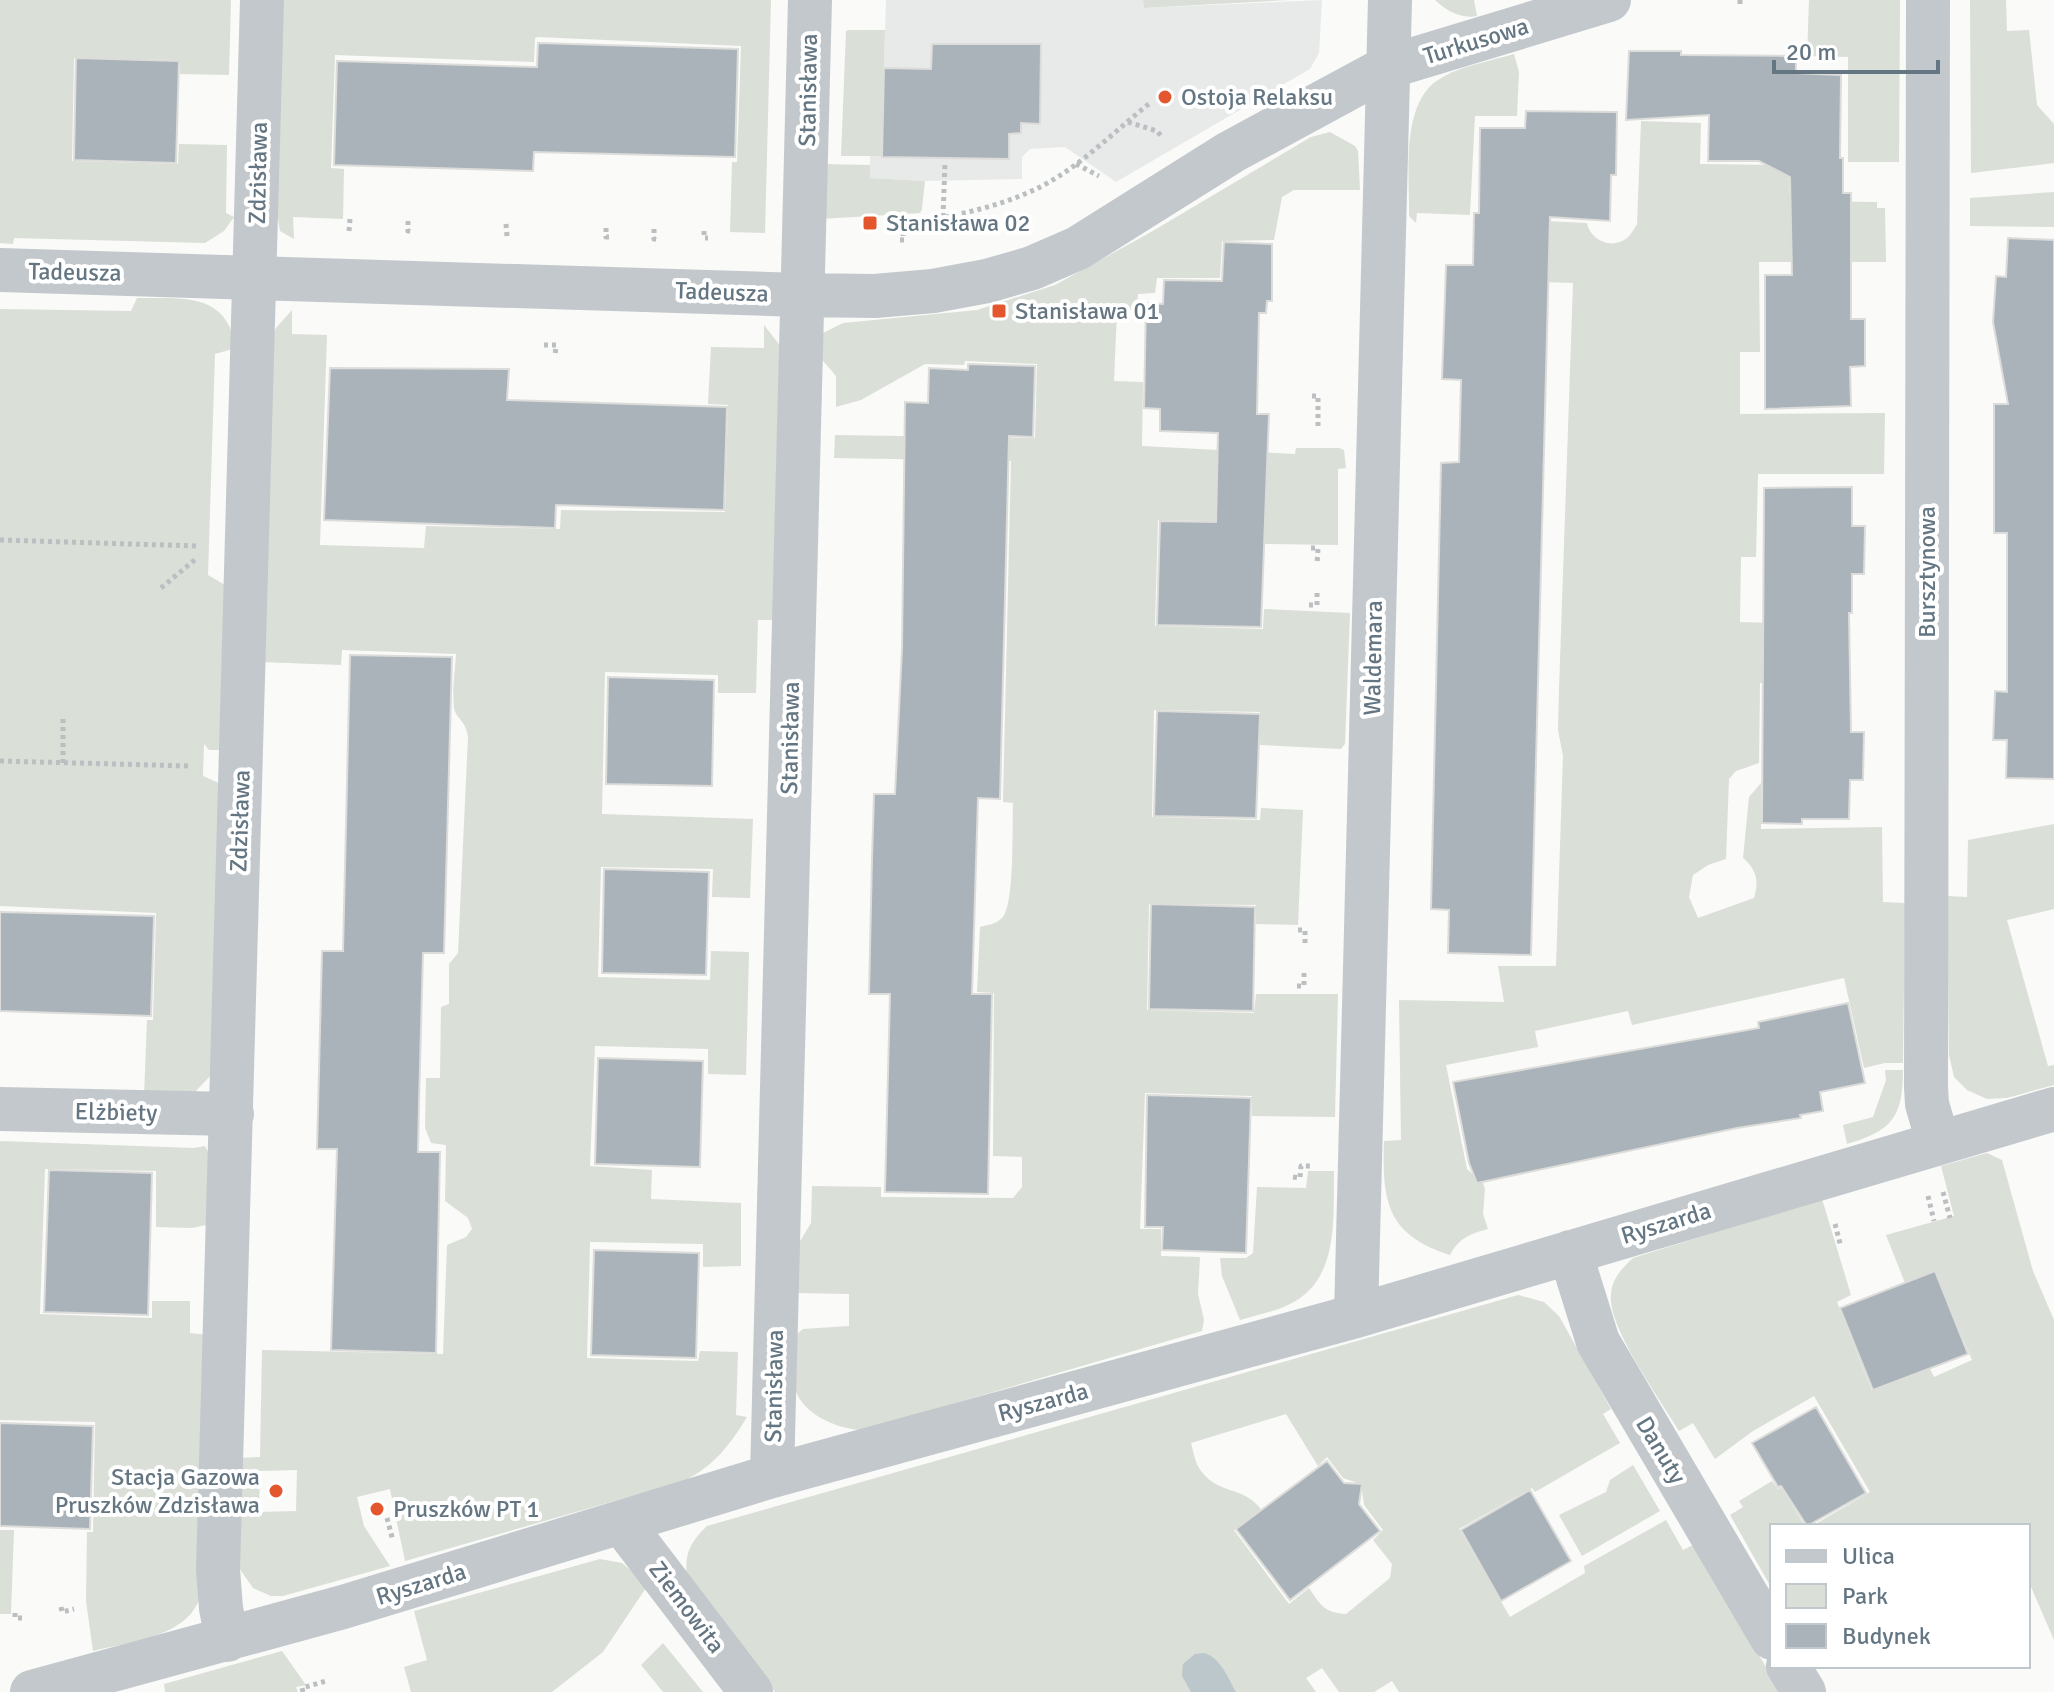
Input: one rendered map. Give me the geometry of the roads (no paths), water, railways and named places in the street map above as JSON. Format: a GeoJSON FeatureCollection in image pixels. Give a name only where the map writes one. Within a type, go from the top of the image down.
{"type":"FeatureCollection","features":[{"type":"Feature","properties":{"kind":"street","name":"Zdzisława"},"geometry":{"type":"LineString","coordinates":[[227,1640],[218,1570],[262,0]]}},
{"type":"Feature","properties":{"kind":"street","name":"Stanisława"},"geometry":{"type":"LineString","coordinates":[[772,1476],[810,0]]}},
{"type":"Feature","properties":{"kind":"street","name":"Waldemara"},"geometry":{"type":"LineString","coordinates":[[1356,1316],[1390,0]]}},
{"type":"Feature","properties":{"kind":"street","name":"Turkusowa"},"geometry":{"type":"LineString","coordinates":[[1388,67],[1609,0]]}},
{"type":"Feature","properties":{"kind":"street","name":"Bursztynowa"},"geometry":{"type":"LineString","coordinates":[[1928,0],[1925,1077],[1927,1104],[1938,1142]]}},
{"type":"Feature","properties":{"kind":"street","name":"Tadeusza"},"geometry":{"type":"LineString","coordinates":[[0,270],[801,295],[875,296],[933,291],[987,281],[1032,268],[1078,248],[1231,152],[1388,67]]}},
{"type":"Feature","properties":{"kind":"street","name":"Elżbiety"},"geometry":{"type":"LineString","coordinates":[[0,1109],[232,1114]]}},
{"type":"Feature","properties":{"kind":"street","name":"Ryszarda"},"geometry":{"type":"LineString","coordinates":[[32,1692],[227,1640],[772,1476],[1356,1316],[2054,1109]]}},
{"type":"Feature","properties":{"kind":"street","name":"Danuty"},"geometry":{"type":"LineString","coordinates":[[1570,1252],[1598,1342],[1770,1635]]}},
{"type":"Feature","properties":{"kind":"street","name":"Ziemowita"},"geometry":{"type":"LineString","coordinates":[[622,1523],[751,1692]]}},
{"type":"Feature","properties":{"kind":"street"},"geometry":{"type":"LineString","coordinates":[[1789,1668],[1804,1692]]}},
{"type":"Feature","properties":{"kind":"place","name":"Ostoja Relaksu"},"geometry":{"type":"Point","coordinates":[1165,97]}},
{"type":"Feature","properties":{"kind":"place","name":"Stanisława 02"},"geometry":{"type":"Point","coordinates":[870,223]}},
{"type":"Feature","properties":{"kind":"place","name":"Stanisława 01"},"geometry":{"type":"Point","coordinates":[999,311]}},
{"type":"Feature","properties":{"kind":"place","name":"Stacja Gazowa Pruszków Zdzisława"},"geometry":{"type":"Point","coordinates":[276,1491]}},
{"type":"Feature","properties":{"kind":"place","name":"Pruszków PT 1"},"geometry":{"type":"Point","coordinates":[377,1509]}}]}
